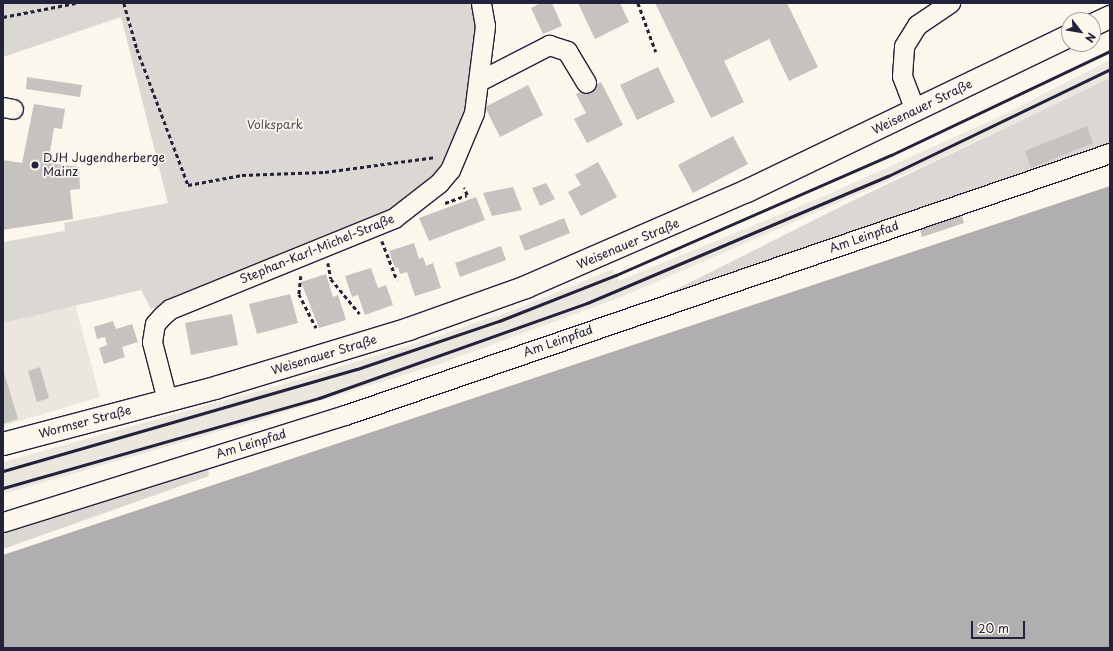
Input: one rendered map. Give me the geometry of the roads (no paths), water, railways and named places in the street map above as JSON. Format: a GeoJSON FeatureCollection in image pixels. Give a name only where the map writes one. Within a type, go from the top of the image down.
{"type":"FeatureCollection","features":[{"type":"Feature","properties":{"kind":"main road"},"geometry":{"type":"LineString","coordinates":[[1101,21],[1110,16]]}},
{"type":"Feature","properties":{"kind":"main road","name":"Weisenauer Straße"},"geometry":{"type":"LineString","coordinates":[[167,400],[409,329],[526,287],[668,227],[1061,40]]}},
{"type":"Feature","properties":{"kind":"main road","name":"Wormser Straße"},"geometry":{"type":"LineString","coordinates":[[3,444],[167,400]]}},
{"type":"Feature","properties":{"kind":"street","name":"Stephan-Karl-Michel-Straße"},"geometry":{"type":"LineString","coordinates":[[167,400],[152,342],[158,320],[170,309],[376,227],[394,218],[439,184],[458,153],[470,127],[479,81],[485,26],[481,3]]}},
{"type":"Feature","properties":{"kind":"street"},"geometry":{"type":"LineString","coordinates":[[914,110],[902,76],[904,46],[917,25],[950,3]]}},
{"type":"Feature","properties":{"kind":"street"},"geometry":{"type":"LineString","coordinates":[[479,81],[549,45],[567,51],[586,83]]}},
{"type":"Feature","properties":{"kind":"street","name":"Am Leinpfad"},"geometry":{"type":"LineString","coordinates":[[3,522],[344,415],[1110,153]]}},
{"type":"Feature","properties":{"kind":"railway"},"geometry":{"type":"LineString","coordinates":[[3,471],[357,369],[499,321],[616,275],[891,155],[1110,51]]}},
{"type":"Feature","properties":{"kind":"railway"},"geometry":{"type":"LineString","coordinates":[[3,488],[319,398],[587,303],[888,176],[1110,69]]}},
{"type":"Feature","properties":{"kind":"place","name":"DJH Jugendherberge Mainz"},"geometry":{"type":"Point","coordinates":[35,165]}},
{"type":"Feature","properties":{"kind":"park label","name":"Volkspark"},"geometry":{"type":"Point","coordinates":[275,125]}}]}
